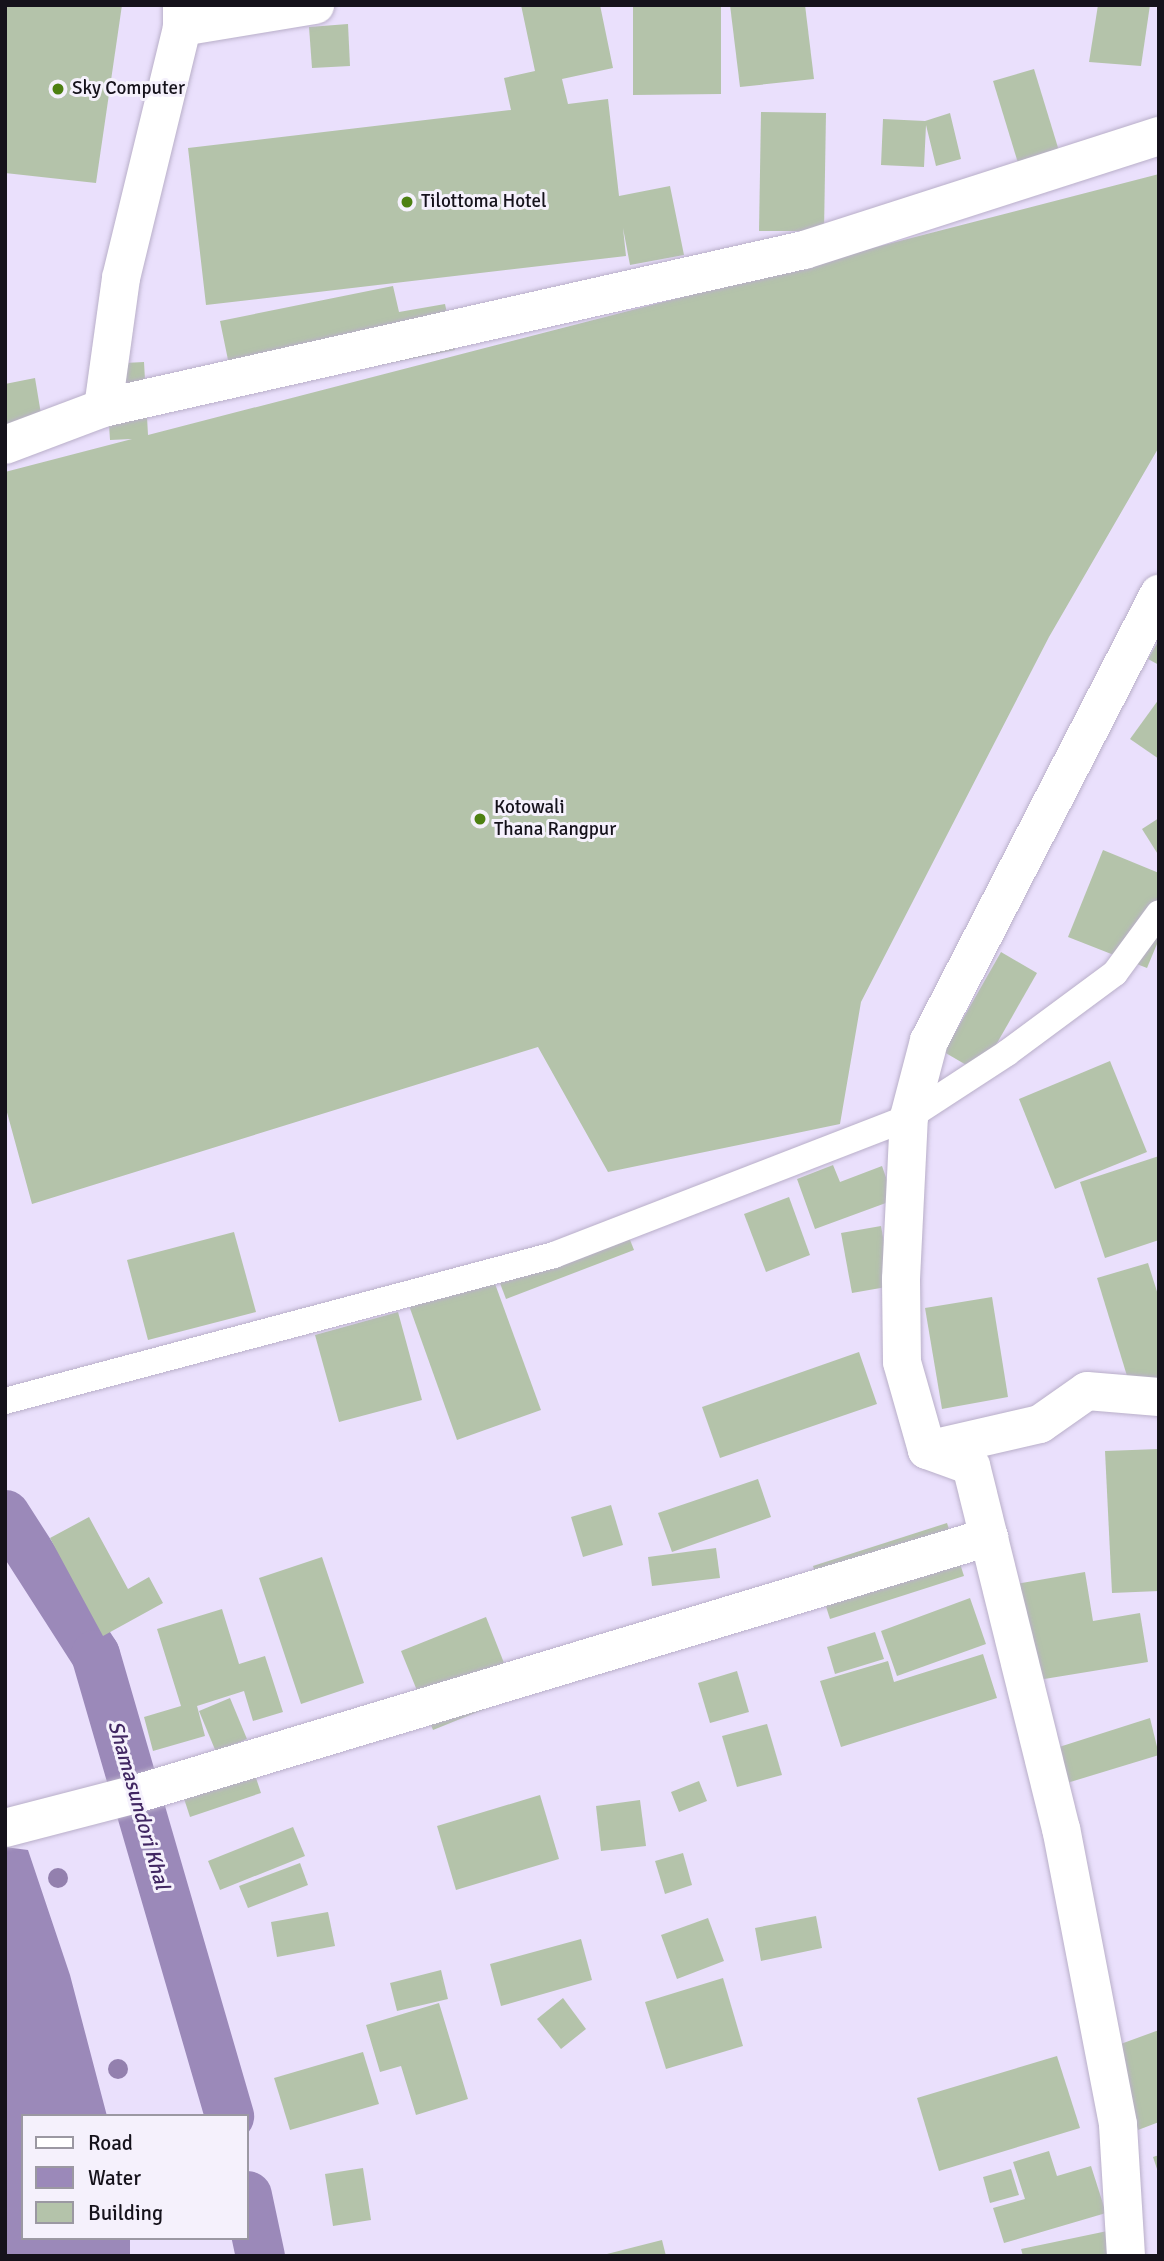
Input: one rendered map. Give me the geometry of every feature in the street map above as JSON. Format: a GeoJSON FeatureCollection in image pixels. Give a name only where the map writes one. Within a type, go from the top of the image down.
{"type":"FeatureCollection","features":[{"type":"Feature","properties":{"kind":"street"},"geometry":{"type":"LineString","coordinates":[[103,408],[121,278],[182,16],[315,5]]}},
{"type":"Feature","properties":{"kind":"street"},"geometry":{"type":"LineString","coordinates":[[5,445],[103,408],[804,250],[1159,136]]}},
{"type":"Feature","properties":{"kind":"street"},"geometry":{"type":"LineString","coordinates":[[927,1450],[902,1362],[901,1279],[909,1117],[929,1041],[1159,594]]}},
{"type":"Feature","properties":{"kind":"street"},"geometry":{"type":"LineString","coordinates":[[927,1450],[1040,1423],[1087,1391],[1159,1397]]}},
{"type":"Feature","properties":{"kind":"street"},"geometry":{"type":"LineString","coordinates":[[927,1450],[971,1466],[989,1537],[1061,1829],[1118,2124],[1126,2256]]}},
{"type":"Feature","properties":{"kind":"street"},"geometry":{"type":"LineString","coordinates":[[5,1828],[149,1790],[989,1537]]}},
{"type":"Feature","properties":{"kind":"lane"},"geometry":{"type":"LineString","coordinates":[[5,1401],[554,1255],[909,1117],[1007,1054],[1115,973],[1159,913]]}},
{"type":"Feature","properties":{"kind":"water"},"geometry":{"type":"Polygon","coordinates":[[[5,1847],[28,1850],[70,1975],[106,2114],[21,2114],[21,2240],[130,2240],[130,2256],[5,2256],[5,1847]]]}},
{"type":"Feature","properties":{"kind":"building","name":"Sky Computer"},"geometry":{"type":"Polygon","coordinates":[[[5,5],[122,5],[96,183],[5,173],[5,5]]]}},
{"type":"Feature","properties":{"kind":"building","name":"Tilottoma Hotel"},"geometry":{"type":"Polygon","coordinates":[[[521,5],[600,5],[613,68],[562,79],[568,104],[608,99],[619,196],[670,186],[684,255],[630,265],[623,228],[626,256],[206,305],[188,148],[511,110],[504,78],[535,71],[521,5]]]}},
{"type":"Feature","properties":{"kind":"building"},"geometry":{"type":"Polygon","coordinates":[[[633,5],[721,5],[721,94],[633,95],[633,5]]]}},
{"type":"Feature","properties":{"kind":"building"},"geometry":{"type":"Polygon","coordinates":[[[730,5],[805,5],[814,79],[740,87],[730,5]]]}},
{"type":"Feature","properties":{"kind":"building"},"geometry":{"type":"Polygon","coordinates":[[[1098,5],[1150,5],[1141,66],[1089,62],[1098,5]]]}},
{"type":"Feature","properties":{"kind":"building"},"geometry":{"type":"Polygon","coordinates":[[[348,24],[350,66],[312,68],[309,27],[348,24]]]}},
{"type":"Feature","properties":{"kind":"building"},"geometry":{"type":"Polygon","coordinates":[[[1034,69],[1063,164],[1022,176],[993,81],[1034,69]]]}},
{"type":"Feature","properties":{"kind":"building"},"geometry":{"type":"Polygon","coordinates":[[[761,112],[826,113],[824,231],[759,231],[761,112]]]}},
{"type":"Feature","properties":{"kind":"building"},"geometry":{"type":"Polygon","coordinates":[[[950,113],[961,159],[936,166],[926,125],[924,167],[881,165],[883,119],[925,121],[950,113]]]}},
{"type":"Feature","properties":{"kind":"building","name":"Kotowali Thana Rangpur"},"geometry":{"type":"Polygon","coordinates":[[[1159,174],[1159,447],[1049,637],[861,1002],[840,1124],[608,1172],[538,1047],[32,1204],[5,1105],[5,472],[132,439],[110,440],[105,364],[144,362],[148,435],[1159,174]]]}},
{"type":"Feature","properties":{"kind":"building"},"geometry":{"type":"Polygon","coordinates":[[[393,286],[399,312],[445,304],[455,350],[235,394],[220,321],[393,286]]]}},
{"type":"Feature","properties":{"kind":"building"},"geometry":{"type":"Polygon","coordinates":[[[35,378],[43,426],[5,432],[5,384],[35,378]]]}},
{"type":"Feature","properties":{"kind":"building"},"geometry":{"type":"Polygon","coordinates":[[[1159,640],[1159,665],[1148,659],[1159,640]]]}},
{"type":"Feature","properties":{"kind":"building"},"geometry":{"type":"Polygon","coordinates":[[[1159,699],[1159,759],[1130,739],[1159,699]]]}},
{"type":"Feature","properties":{"kind":"building"},"geometry":{"type":"Polygon","coordinates":[[[1159,818],[1159,856],[1142,829],[1159,818]]]}},
{"type":"Feature","properties":{"kind":"building"},"geometry":{"type":"Polygon","coordinates":[[[1103,850],[1159,873],[1159,939],[1147,968],[1068,937],[1103,850]]]}},
{"type":"Feature","properties":{"kind":"building"},"geometry":{"type":"Polygon","coordinates":[[[1001,952],[1037,973],[980,1073],[944,1052],[1001,952]]]}},
{"type":"Feature","properties":{"kind":"building"},"geometry":{"type":"Polygon","coordinates":[[[1110,1061],[1147,1152],[1055,1189],[1019,1099],[1110,1061]]]}},
{"type":"Feature","properties":{"kind":"building"},"geometry":{"type":"Polygon","coordinates":[[[1159,1156],[1159,1240],[1105,1258],[1080,1182],[1159,1156]]]}},
{"type":"Feature","properties":{"kind":"building"},"geometry":{"type":"Polygon","coordinates":[[[833,1165],[840,1182],[882,1166],[894,1200],[815,1229],[797,1179],[833,1165]]]}},
{"type":"Feature","properties":{"kind":"building"},"geometry":{"type":"Polygon","coordinates":[[[789,1197],[810,1255],[766,1272],[744,1214],[789,1197]]]}},
{"type":"Feature","properties":{"kind":"building"},"geometry":{"type":"Polygon","coordinates":[[[623,1222],[634,1250],[506,1299],[495,1270],[623,1222]]]}},
{"type":"Feature","properties":{"kind":"building"},"geometry":{"type":"Polygon","coordinates":[[[881,1226],[892,1286],[852,1293],[841,1233],[881,1226]]]}},
{"type":"Feature","properties":{"kind":"building"},"geometry":{"type":"Polygon","coordinates":[[[234,1232],[256,1312],[148,1340],[127,1260],[234,1232]]]}},
{"type":"Feature","properties":{"kind":"building"},"geometry":{"type":"Polygon","coordinates":[[[1148,1263],[1159,1298],[1159,1395],[1135,1402],[1097,1278],[1148,1263]]]}},
{"type":"Feature","properties":{"kind":"building"},"geometry":{"type":"Polygon","coordinates":[[[490,1270],[541,1410],[457,1440],[407,1300],[490,1270]]]}},
{"type":"Feature","properties":{"kind":"building"},"geometry":{"type":"Polygon","coordinates":[[[992,1297],[1008,1397],[942,1409],[925,1308],[992,1297]]]}},
{"type":"Feature","properties":{"kind":"building"},"geometry":{"type":"Polygon","coordinates":[[[398,1312],[422,1400],[339,1422],[315,1335],[398,1312]]]}},
{"type":"Feature","properties":{"kind":"building"},"geometry":{"type":"Polygon","coordinates":[[[859,1352],[877,1404],[720,1458],[702,1407],[859,1352]]]}},
{"type":"Feature","properties":{"kind":"building"},"geometry":{"type":"Polygon","coordinates":[[[1159,1449],[1159,1591],[1112,1593],[1105,1451],[1159,1449]]]}},
{"type":"Feature","properties":{"kind":"building"},"geometry":{"type":"Polygon","coordinates":[[[758,1479],[771,1517],[672,1552],[658,1513],[758,1479]]]}},
{"type":"Feature","properties":{"kind":"building"},"geometry":{"type":"Polygon","coordinates":[[[611,1505],[623,1545],[583,1557],[571,1517],[611,1505]]]}},
{"type":"Feature","properties":{"kind":"building"},"geometry":{"type":"Polygon","coordinates":[[[89,1517],[128,1589],[149,1577],[163,1603],[103,1636],[50,1538],[89,1517]]]}},
{"type":"Feature","properties":{"kind":"building"},"geometry":{"type":"Polygon","coordinates":[[[947,1523],[964,1576],[830,1619],[813,1566],[947,1523]]]}},
{"type":"Feature","properties":{"kind":"building"},"geometry":{"type":"Polygon","coordinates":[[[716,1548],[720,1578],[652,1586],[648,1557],[716,1548]]]}},
{"type":"Feature","properties":{"kind":"building"},"geometry":{"type":"Polygon","coordinates":[[[322,1557],[364,1683],[301,1704],[259,1578],[322,1557]]]}},
{"type":"Feature","properties":{"kind":"building"},"geometry":{"type":"Polygon","coordinates":[[[1085,1572],[1093,1621],[1140,1613],[1148,1662],[1032,1681],[1016,1584],[1085,1572]]]}},
{"type":"Feature","properties":{"kind":"building"},"geometry":{"type":"Polygon","coordinates":[[[970,1598],[986,1644],[897,1676],[881,1631],[970,1598]]]}},
{"type":"Feature","properties":{"kind":"building"},"geometry":{"type":"Polygon","coordinates":[[[222,1609],[239,1664],[265,1656],[283,1712],[253,1721],[244,1691],[197,1706],[205,1736],[153,1751],[144,1717],[181,1706],[157,1629],[222,1609]]]}},
{"type":"Feature","properties":{"kind":"building"},"geometry":{"type":"Polygon","coordinates":[[[486,1617],[517,1696],[433,1730],[401,1651],[486,1617]]]}},
{"type":"Feature","properties":{"kind":"building"},"geometry":{"type":"Polygon","coordinates":[[[875,1632],[884,1659],[835,1674],[827,1647],[875,1632]]]}},
{"type":"Feature","properties":{"kind":"building"},"geometry":{"type":"Polygon","coordinates":[[[983,1654],[997,1698],[841,1747],[820,1681],[888,1661],[894,1682],[983,1654]]]}},
{"type":"Feature","properties":{"kind":"building"},"geometry":{"type":"Polygon","coordinates":[[[737,1671],[749,1712],[710,1723],[698,1683],[737,1671]]]}},
{"type":"Feature","properties":{"kind":"building"},"geometry":{"type":"Polygon","coordinates":[[[230,1698],[247,1739],[216,1752],[199,1711],[230,1698]]]}},
{"type":"Feature","properties":{"kind":"building"},"geometry":{"type":"Polygon","coordinates":[[[1150,1718],[1159,1755],[1067,1783],[1056,1748],[1150,1718]]]}},
{"type":"Feature","properties":{"kind":"building"},"geometry":{"type":"Polygon","coordinates":[[[767,1724],[782,1775],[737,1787],[722,1736],[767,1724]]]}},
{"type":"Feature","properties":{"kind":"building"},"geometry":{"type":"Polygon","coordinates":[[[248,1754],[261,1793],[190,1817],[177,1777],[248,1754]]]}},
{"type":"Feature","properties":{"kind":"building"},"geometry":{"type":"Polygon","coordinates":[[[699,1781],[707,1801],[679,1812],[671,1792],[699,1781]]]}},
{"type":"Feature","properties":{"kind":"building"},"geometry":{"type":"Polygon","coordinates":[[[540,1795],[559,1859],[456,1890],[437,1826],[540,1795]]]}},
{"type":"Feature","properties":{"kind":"building"},"geometry":{"type":"Polygon","coordinates":[[[640,1800],[646,1846],[601,1851],[596,1806],[640,1800]]]}},
{"type":"Feature","properties":{"kind":"building"},"geometry":{"type":"Polygon","coordinates":[[[293,1827],[305,1856],[220,1890],[208,1861],[293,1827]]]}},
{"type":"Feature","properties":{"kind":"building"},"geometry":{"type":"Polygon","coordinates":[[[683,1853],[692,1885],[665,1894],[655,1861],[683,1853]]]}},
{"type":"Feature","properties":{"kind":"building"},"geometry":{"type":"Polygon","coordinates":[[[300,1863],[308,1885],[248,1908],[239,1886],[300,1863]]]}},
{"type":"Feature","properties":{"kind":"building"},"geometry":{"type":"Polygon","coordinates":[[[328,1912],[335,1946],[277,1957],[271,1922],[328,1912]]]}},
{"type":"Feature","properties":{"kind":"building"},"geometry":{"type":"Polygon","coordinates":[[[816,1916],[822,1948],[761,1961],[755,1928],[816,1916]]]}},
{"type":"Feature","properties":{"kind":"building"},"geometry":{"type":"Polygon","coordinates":[[[708,1918],[724,1961],[677,1979],[661,1935],[708,1918]]]}},
{"type":"Feature","properties":{"kind":"building"},"geometry":{"type":"Polygon","coordinates":[[[581,1939],[592,1980],[501,2006],[490,1964],[581,1939]]]}},
{"type":"Feature","properties":{"kind":"building"},"geometry":{"type":"Polygon","coordinates":[[[441,1970],[448,1999],[397,2011],[390,1983],[441,1970]]]}},
{"type":"Feature","properties":{"kind":"building"},"geometry":{"type":"Polygon","coordinates":[[[723,1978],[743,2046],[666,2069],[645,2002],[723,1978]]]}},
{"type":"Feature","properties":{"kind":"building"},"geometry":{"type":"Polygon","coordinates":[[[563,1998],[586,2029],[561,2049],[537,2019],[563,1998]]]}},
{"type":"Feature","properties":{"kind":"building"},"geometry":{"type":"Polygon","coordinates":[[[439,2003],[468,2099],[416,2115],[401,2066],[380,2072],[366,2025],[439,2003]]]}},
{"type":"Feature","properties":{"kind":"building"},"geometry":{"type":"Polygon","coordinates":[[[1159,2030],[1159,2122],[1138,2130],[1107,2049],[1159,2030]]]}},
{"type":"Feature","properties":{"kind":"building"},"geometry":{"type":"Polygon","coordinates":[[[363,2052],[379,2104],[290,2130],[274,2078],[363,2052]]]}},
{"type":"Feature","properties":{"kind":"building"},"geometry":{"type":"Polygon","coordinates":[[[1057,2056],[1080,2128],[939,2171],[917,2098],[1057,2056]]]}},
{"type":"Feature","properties":{"kind":"building"},"geometry":{"type":"Polygon","coordinates":[[[1049,2151],[1057,2176],[1091,2166],[1106,2213],[1004,2243],[993,2208],[1025,2199],[1013,2162],[1049,2151]]]}},
{"type":"Feature","properties":{"kind":"building"},"geometry":{"type":"Polygon","coordinates":[[[1159,2155],[1159,2172],[1158,2172],[1153,2157],[1159,2155]]]}},
{"type":"Feature","properties":{"kind":"building"},"geometry":{"type":"Polygon","coordinates":[[[363,2168],[371,2220],[333,2226],[325,2174],[363,2168]]]}},
{"type":"Feature","properties":{"kind":"building"},"geometry":{"type":"Polygon","coordinates":[[[1011,2169],[1019,2195],[990,2203],[983,2177],[1011,2169]]]}},
{"type":"Feature","properties":{"kind":"building"},"geometry":{"type":"Polygon","coordinates":[[[1117,2229],[1123,2256],[1023,2256],[1021,2249],[1117,2229]]]}},
{"type":"Feature","properties":{"kind":"building"},"geometry":{"type":"Polygon","coordinates":[[[662,2240],[666,2256],[603,2256],[603,2255],[662,2240]]]}},
{"type":"Feature","properties":{"kind":"waterway","name":"Shamasundori Khal"},"geometry":{"type":"LineString","coordinates":[[5,1514],[95,1654],[228,2114]]}},
{"type":"Feature","properties":{"kind":"waterway","name":"Shamasundori Khal"},"geometry":{"type":"LineString","coordinates":[[248,2200],[260,2256]]}},
{"type":"Feature","properties":{"kind":"place","name":"Sky Computer"},"geometry":{"type":"Point","coordinates":[58,89]}},
{"type":"Feature","properties":{"kind":"place","name":"Tilottoma Hotel"},"geometry":{"type":"Point","coordinates":[407,202]}},
{"type":"Feature","properties":{"kind":"place","name":"Kotowali Thana Rangpur"},"geometry":{"type":"Point","coordinates":[480,819]}}]}
